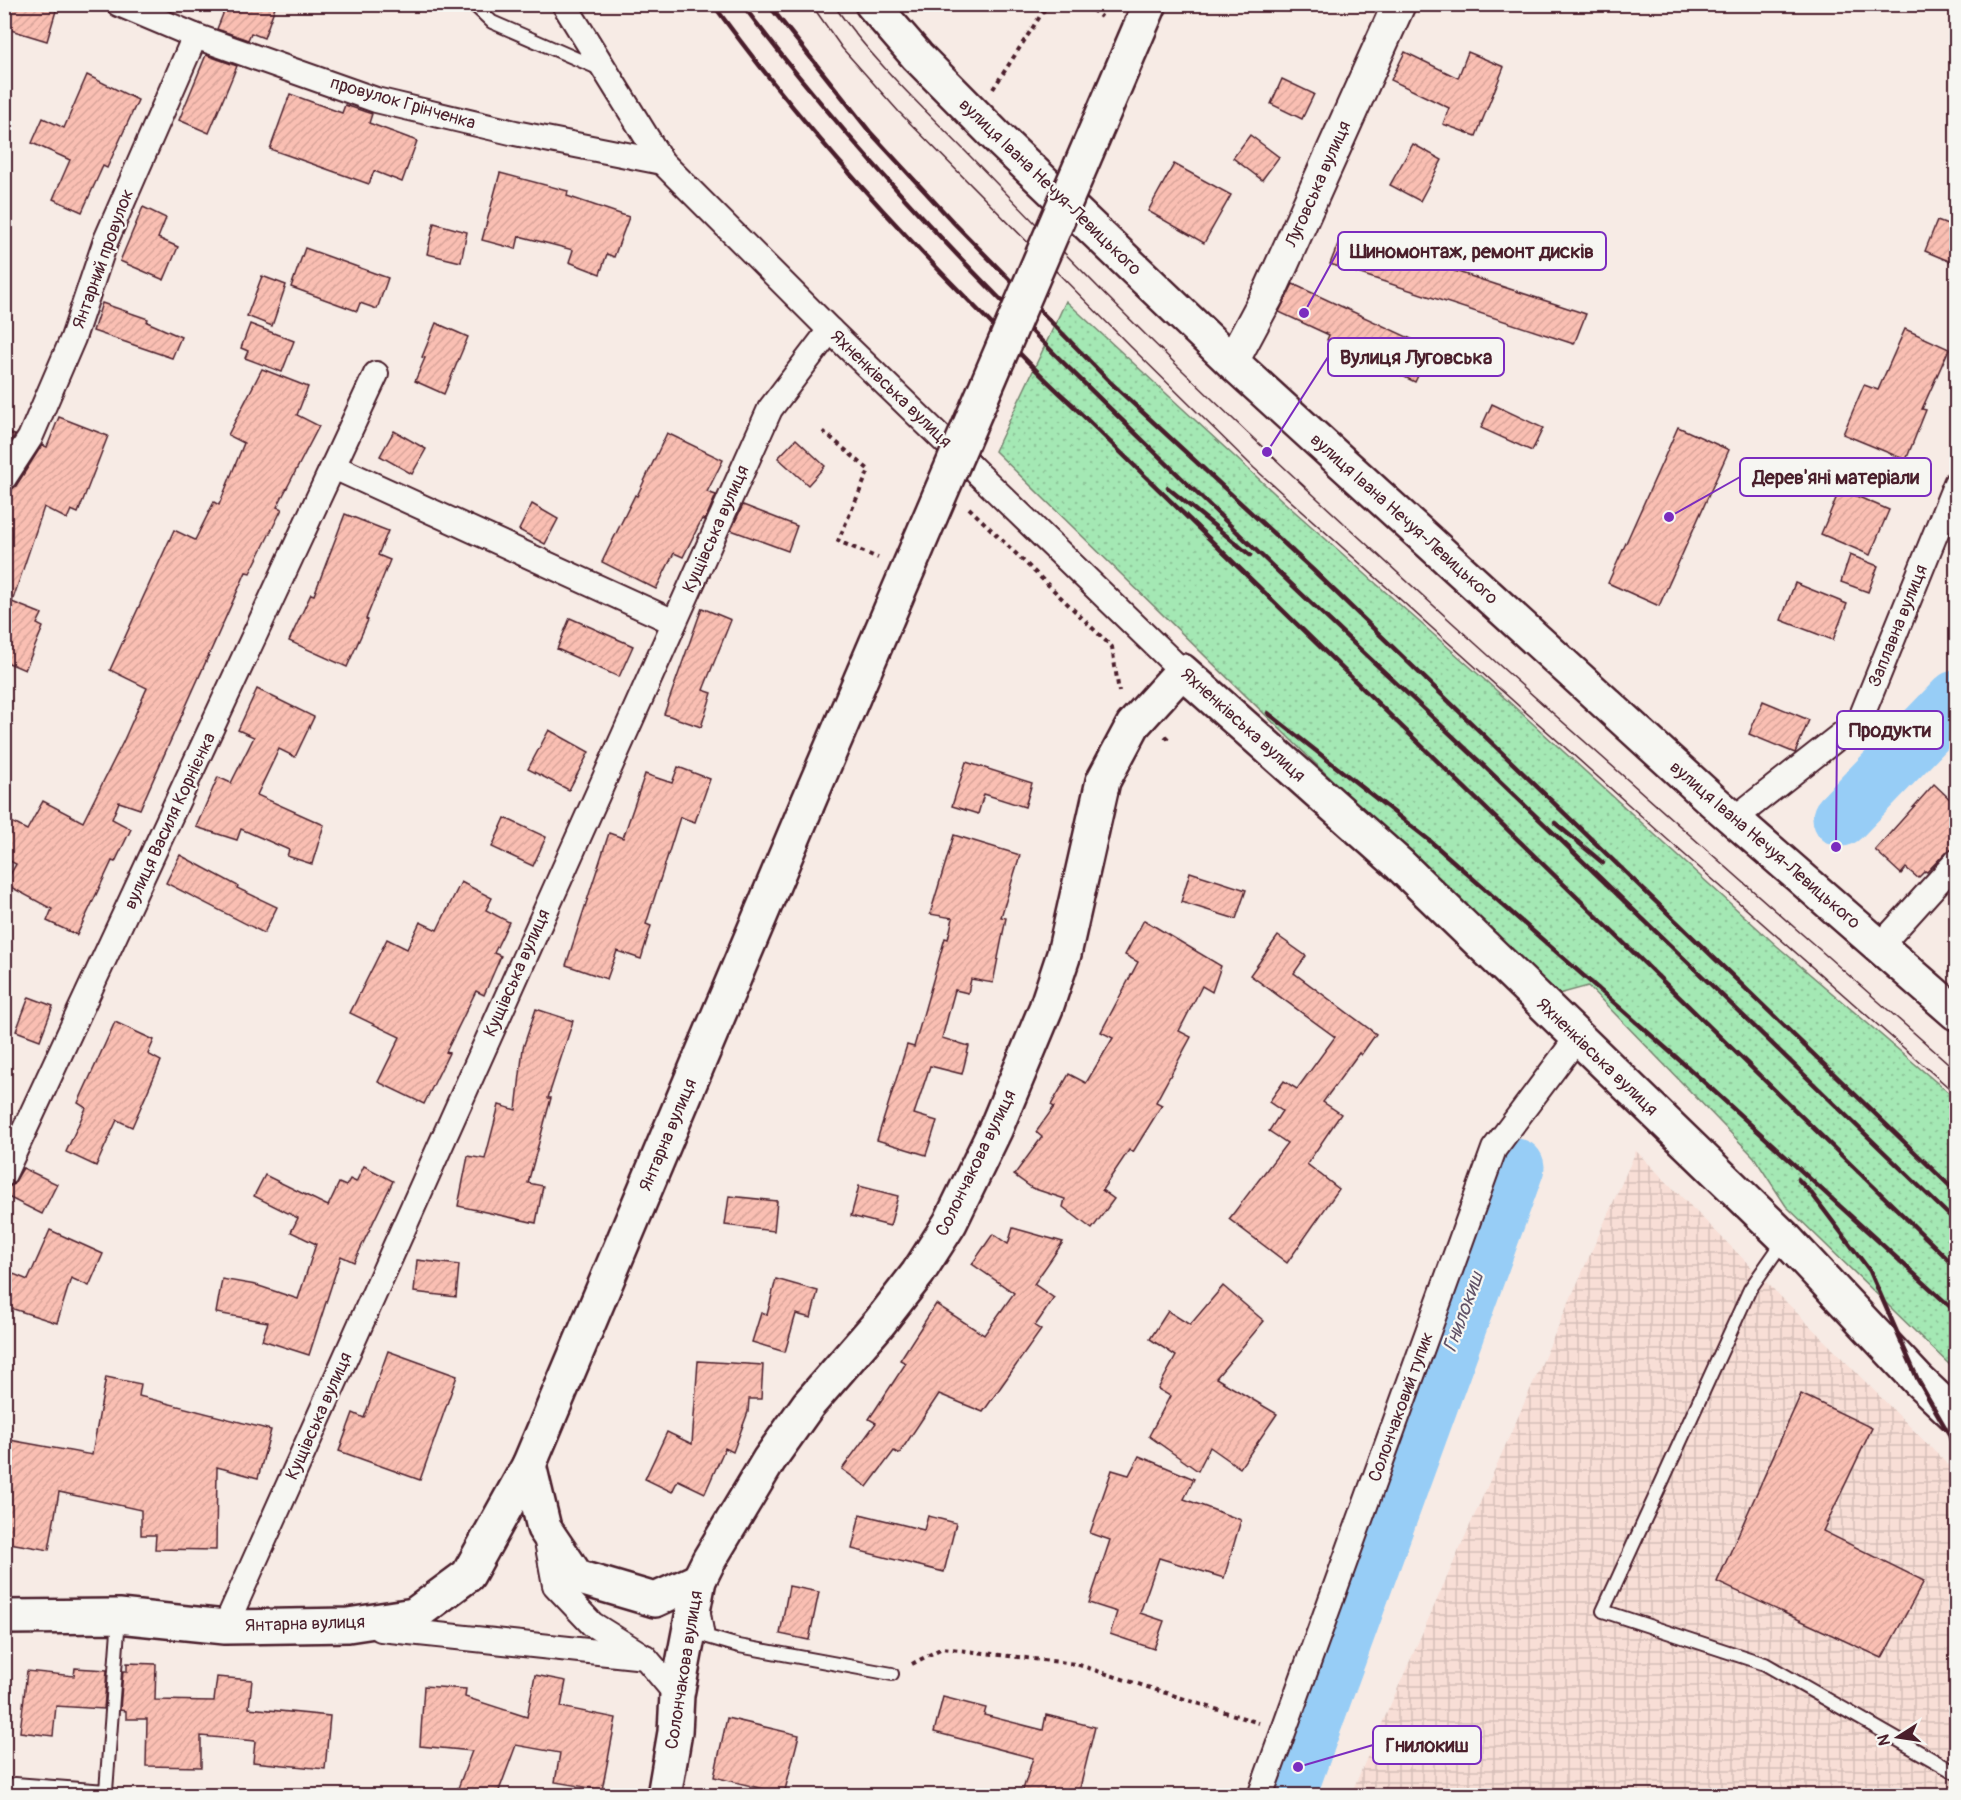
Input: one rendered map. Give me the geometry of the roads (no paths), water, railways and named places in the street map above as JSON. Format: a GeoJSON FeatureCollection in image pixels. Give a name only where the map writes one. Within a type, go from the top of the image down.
{"type":"FeatureCollection","features":[{"type":"Feature","properties":{"kind":"main road","name":"вулиця Івана Нечуя-Левицького"},"geometry":{"type":"LineString","coordinates":[[872,4],[916,56],[1001,141],[1232,362],[1734,819],[1956,1013]]}},
{"type":"Feature","properties":{"kind":"main road","name":"Янтарна вулиця"},"geometry":{"type":"LineString","coordinates":[[4,1617],[119,1616],[225,1627],[348,1625],[414,1615],[468,1575],[529,1466],[807,805],[1150,4]]}},
{"type":"Feature","properties":{"kind":"main road","name":"Яхненківська вулиця"},"geometry":{"type":"LineString","coordinates":[[1182,671],[1399,864],[1785,1238],[1918,1380],[1956,1416]]}},
{"type":"Feature","properties":{"kind":"main road","name":"Солончакова вулиця"},"geometry":{"type":"LineString","coordinates":[[664,1796],[675,1732],[677,1695],[699,1580],[769,1460],[808,1406],[880,1322],[918,1273],[950,1223],[996,1128],[1046,1008],[1064,954],[1103,781],[1133,725],[1182,671]]}},
{"type":"Feature","properties":{"kind":"main road"},"geometry":{"type":"LineString","coordinates":[[529,1466],[544,1528],[577,1577],[655,1600],[699,1580]]}},
{"type":"Feature","properties":{"kind":"street","name":"провулок Грінченка"},"geometry":{"type":"LineString","coordinates":[[118,4],[195,36],[376,100],[515,133],[662,162]]}},
{"type":"Feature","properties":{"kind":"street","name":"Яхненківська вулиця"},"geometry":{"type":"LineString","coordinates":[[564,4],[662,162],[830,330],[1182,671]]}},
{"type":"Feature","properties":{"kind":"street","name":"Луговська вулиця"},"geometry":{"type":"LineString","coordinates":[[1232,362],[1270,291],[1399,4]]}},
{"type":"Feature","properties":{"kind":"street","name":"Янтарний провулок"},"geometry":{"type":"LineString","coordinates":[[4,478],[30,438],[73,338],[106,240],[195,36]]}},
{"type":"Feature","properties":{"kind":"street","name":"Кущівська вулиця"},"geometry":{"type":"LineString","coordinates":[[225,1627],[770,409],[830,330]]}},
{"type":"Feature","properties":{"kind":"street","name":"вулиця Василя Корнієнка"},"geometry":{"type":"LineString","coordinates":[[4,1174],[376,374]]}},
{"type":"Feature","properties":{"kind":"street"},"geometry":{"type":"LineString","coordinates":[[334,467],[674,622]]}},
{"type":"Feature","properties":{"kind":"street","name":"Заплавна вулиця"},"geometry":{"type":"LineString","coordinates":[[1734,819],[1860,720],[1956,483]]}},
{"type":"Feature","properties":{"kind":"street"},"geometry":{"type":"LineString","coordinates":[[1880,946],[1956,862]]}},
{"type":"Feature","properties":{"kind":"street","name":"Солончаковий тупик"},"geometry":{"type":"LineString","coordinates":[[1260,1796],[1494,1149],[1577,1038]]}},
{"type":"Feature","properties":{"kind":"street"},"geometry":{"type":"LineString","coordinates":[[544,1528],[555,1585],[592,1624],[645,1658],[677,1695]]}},
{"type":"Feature","properties":{"kind":"street"},"geometry":{"type":"LineString","coordinates":[[348,1625],[645,1658]]}},
{"type":"Feature","properties":{"kind":"lane"},"geometry":{"type":"LineString","coordinates":[[473,4],[492,22],[607,72]]}},
{"type":"Feature","properties":{"kind":"lane"},"geometry":{"type":"LineString","coordinates":[[1785,1238],[1750,1289],[1603,1611],[1766,1664],[1956,1773]]}},
{"type":"Feature","properties":{"kind":"lane"},"geometry":{"type":"LineString","coordinates":[[699,1580],[708,1637],[739,1646],[892,1674]]}},
{"type":"Feature","properties":{"kind":"lane"},"geometry":{"type":"LineString","coordinates":[[15,1784],[106,1791],[119,1616]]}},
{"type":"Feature","properties":{"kind":"waterway","name":"Гнилокиш"},"geometry":{"type":"LineString","coordinates":[[1841,818],[1956,699]]}},
{"type":"Feature","properties":{"kind":"waterway","name":"Гнилокиш"},"geometry":{"type":"LineString","coordinates":[[1287,1796],[1516,1167]]}},
{"type":"Feature","properties":{"kind":"tram line"},"geometry":{"type":"LineString","coordinates":[[811,4],[842,48],[899,112],[1254,468],[1668,840],[1956,1094]]}},
{"type":"Feature","properties":{"kind":"tram line"},"geometry":{"type":"LineString","coordinates":[[833,4],[881,64],[916,101],[1058,247],[1247,432],[1548,709],[1956,1070]]}},
{"type":"Feature","properties":{"kind":"railway"},"geometry":{"type":"LineString","coordinates":[[713,4],[773,83],[871,197],[1047,382],[1073,405]]}},
{"type":"Feature","properties":{"kind":"railway"},"geometry":{"type":"LineString","coordinates":[[742,4],[797,75],[855,143],[915,210],[1040,339],[1264,558],[1543,823],[1956,1222]]}},
{"type":"Feature","properties":{"kind":"railway"},"geometry":{"type":"LineString","coordinates":[[768,4],[870,132],[954,223],[1111,383],[1313,570],[1956,1192]]}},
{"type":"Feature","properties":{"kind":"railway"},"geometry":{"type":"LineString","coordinates":[[1067,400],[1956,1267]]}},
{"type":"Feature","properties":{"kind":"railway"},"geometry":{"type":"LineString","coordinates":[[1168,488],[1250,555]]}},
{"type":"Feature","properties":{"kind":"railway"},"geometry":{"type":"LineString","coordinates":[[1268,713],[1429,840],[1693,1072],[1956,1312]]}},
{"type":"Feature","properties":{"kind":"railway"},"geometry":{"type":"LineString","coordinates":[[1555,823],[1603,863]]}},
{"type":"Feature","properties":{"kind":"railway"},"geometry":{"type":"LineString","coordinates":[[1798,1179],[1870,1271],[1918,1380],[1949,1434],[1956,1459]]}},
{"type":"Feature","properties":{"kind":"place","name":"Шиномонтаж, ремонт дисків"},"geometry":{"type":"Point","coordinates":[1304,313]}},
{"type":"Feature","properties":{"kind":"place","name":"Вулиця Луговська"},"geometry":{"type":"Point","coordinates":[1267,452]}},
{"type":"Feature","properties":{"kind":"place","name":"Дерев'янi матерiали"},"geometry":{"type":"Point","coordinates":[1669,517]}},
{"type":"Feature","properties":{"kind":"place","name":"Продукти"},"geometry":{"type":"Point","coordinates":[1836,847]}},
{"type":"Feature","properties":{"kind":"place","name":"Гнилокиш"},"geometry":{"type":"Point","coordinates":[1298,1767]}}]}
